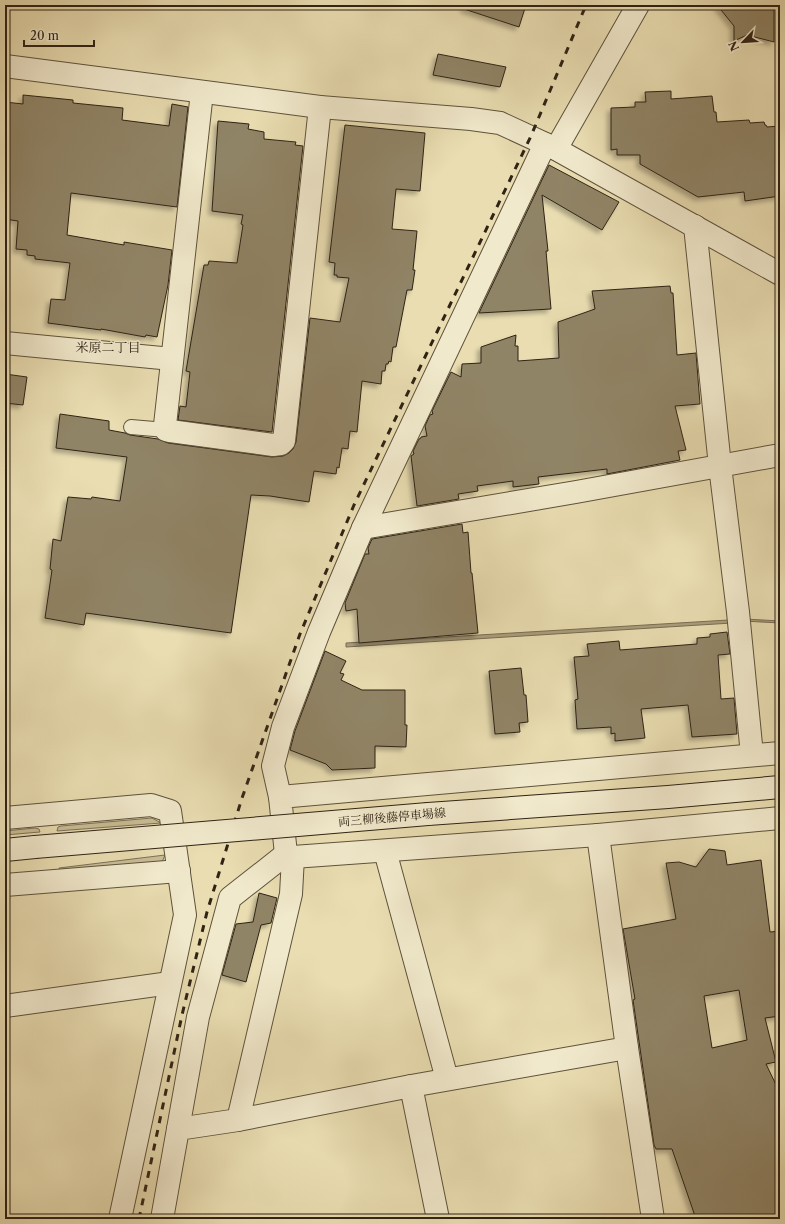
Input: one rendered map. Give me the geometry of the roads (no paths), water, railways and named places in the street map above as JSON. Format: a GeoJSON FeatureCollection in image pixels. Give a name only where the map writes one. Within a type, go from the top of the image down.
{"type":"FeatureCollection","features":[{"type":"Feature","properties":{"kind":"street"},"geometry":{"type":"LineString","coordinates":[[238,1120],[291,894],[289,856],[280,796],[273,766],[282,727],[319,632],[363,528],[550,146],[638,5]]}},
{"type":"Feature","properties":{"kind":"street"},"geometry":{"type":"LineString","coordinates":[[5,66],[320,107],[471,119],[500,123],[550,146],[780,274]]}},
{"type":"Feature","properties":{"kind":"street"},"geometry":{"type":"LineString","coordinates":[[202,92],[172,359],[165,425],[166,430],[273,445],[281,444],[284,441],[320,107]]}},
{"type":"Feature","properties":{"kind":"street"},"geometry":{"type":"LineString","coordinates":[[695,226],[720,466],[739,621],[752,756]]}},
{"type":"Feature","properties":{"kind":"street"},"geometry":{"type":"LineString","coordinates":[[5,343],[172,359]]}},
{"type":"Feature","properties":{"kind":"street"},"geometry":{"type":"LineString","coordinates":[[363,528],[576,492],[780,455]]}},
{"type":"Feature","properties":{"kind":"street"},"geometry":{"type":"LineString","coordinates":[[280,796],[780,753]]}},
{"type":"Feature","properties":{"kind":"street","name":"両三柳後藤停車場線"},"geometry":{"type":"LineString","coordinates":[[5,850],[428,814],[661,798],[780,787]]}},
{"type":"Feature","properties":{"kind":"street"},"geometry":{"type":"LineString","coordinates":[[5,818],[151,805],[170,811],[185,915],[120,1219]]}},
{"type":"Feature","properties":{"kind":"street"},"geometry":{"type":"LineString","coordinates":[[162,1219],[198,1017],[230,898],[289,856],[385,851],[598,835],[780,818]]}},
{"type":"Feature","properties":{"kind":"street"},"geometry":{"type":"LineString","coordinates":[[598,835],[653,1219]]}},
{"type":"Feature","properties":{"kind":"street"},"geometry":{"type":"LineString","coordinates":[[385,851],[447,1078]]}},
{"type":"Feature","properties":{"kind":"street"},"geometry":{"type":"LineString","coordinates":[[5,885],[179,870]]}},
{"type":"Feature","properties":{"kind":"street"},"geometry":{"type":"LineString","coordinates":[[5,1006],[170,983]]}},
{"type":"Feature","properties":{"kind":"street"},"geometry":{"type":"LineString","coordinates":[[178,1129],[238,1120],[447,1078],[628,1048]]}},
{"type":"Feature","properties":{"kind":"street"},"geometry":{"type":"LineString","coordinates":[[411,1086],[438,1219]]}},
{"type":"Feature","properties":{"kind":"lane"},"geometry":{"type":"LineString","coordinates":[[131,427],[166,430]]}},
{"type":"Feature","properties":{"kind":"railway"},"geometry":{"type":"LineString","coordinates":[[139,1219],[182,1015],[207,912],[242,798],[300,634],[354,505],[531,136],[586,5]]}},
{"type":"Feature","properties":{"kind":"district","name":"米原二丁目"},"geometry":{"type":"Point","coordinates":[108,347]}}]}
